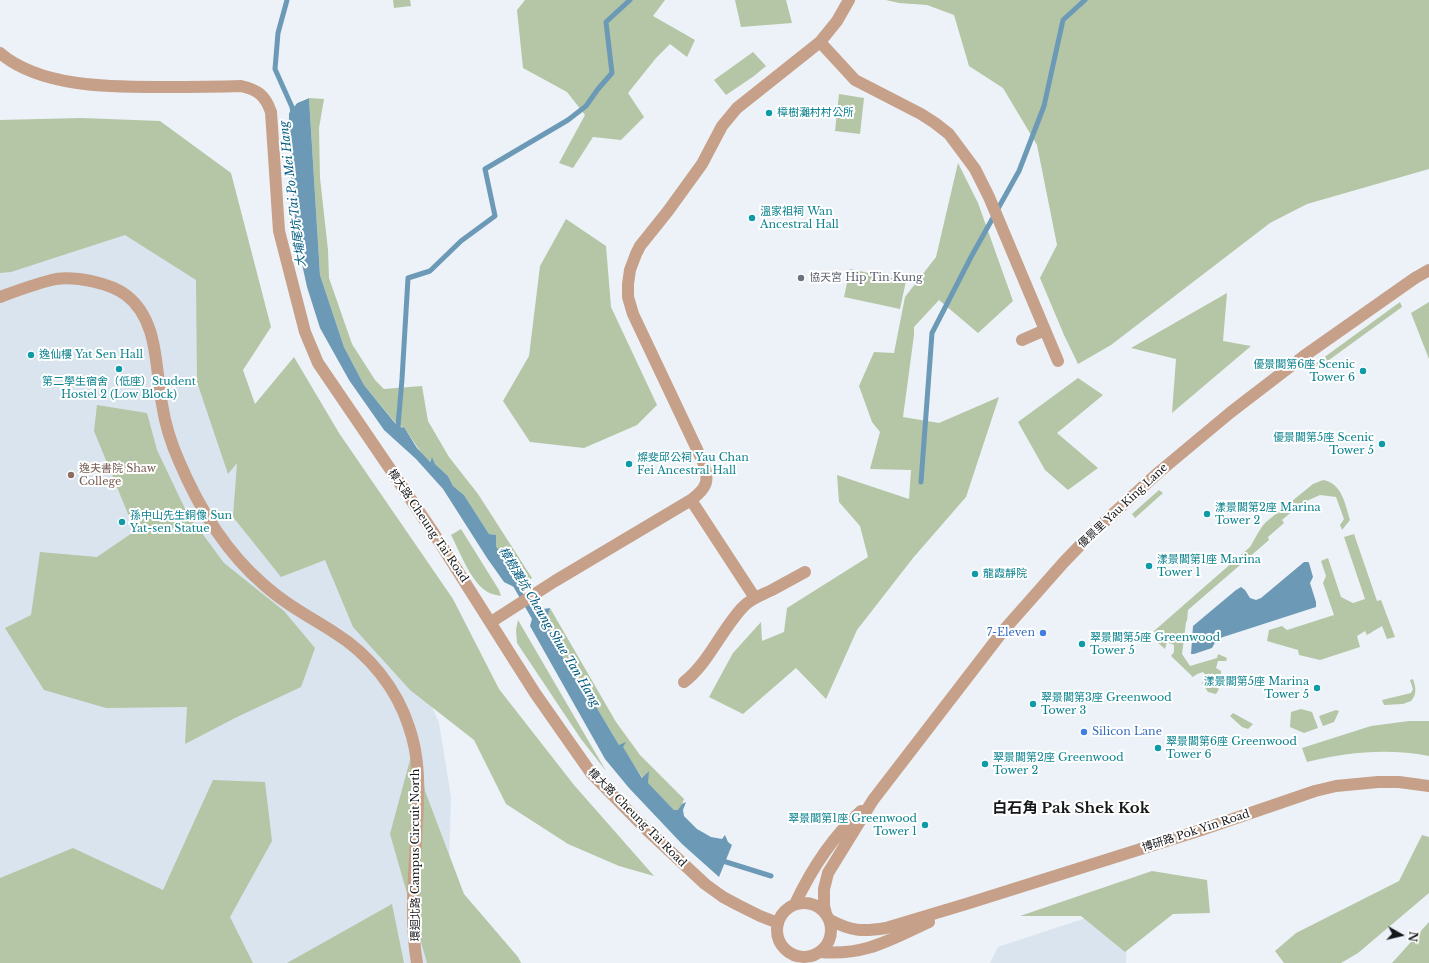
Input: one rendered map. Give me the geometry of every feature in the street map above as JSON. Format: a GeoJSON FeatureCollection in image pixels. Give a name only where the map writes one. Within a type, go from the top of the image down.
{"type":"FeatureCollection","features":[{"type":"Feature","properties":{"kind":"street"},"geometry":{"type":"LineString","coordinates":[[491,622],[555,581],[691,500],[701,492],[706,485],[707,474],[688,429],[632,314],[628,297],[630,270],[640,246],[668,211],[702,164],[722,126],[730,115],[744,102],[820,42],[834,25],[849,0]]}},
{"type":"Feature","properties":{"kind":"street"},"geometry":{"type":"LineString","coordinates":[[820,42],[855,80],[921,114],[949,134],[975,169],[989,197],[1058,361]]}},
{"type":"Feature","properties":{"kind":"street","name":"樟大路 Cheung Tai Road"},"geometry":{"type":"LineString","coordinates":[[0,53],[25,69],[55,79],[92,86],[119,88],[241,86],[251,88],[260,93],[267,102],[271,112],[279,231],[305,332],[323,370],[433,532],[535,693],[591,773],[647,830],[705,884],[723,897],[744,909],[778,923]]}},
{"type":"Feature","properties":{"kind":"street","name":"優景里 Yau King Lane"},"geometry":{"type":"LineString","coordinates":[[828,917],[824,906],[824,889],[828,874],[873,800],[1003,631],[1057,569],[1091,534],[1159,472],[1231,412],[1304,356],[1415,278],[1429,270]]}},
{"type":"Feature","properties":{"kind":"street","name":"環迴北路 Campus Circuit North"},"geometry":{"type":"LineString","coordinates":[[0,297],[36,284],[59,279],[89,280],[102,283],[116,289],[132,300],[144,316],[152,335],[162,408],[172,442],[187,480],[206,514],[227,545],[262,584],[296,610],[334,632],[365,657],[394,693],[403,710],[414,741],[418,781],[414,895],[414,926],[418,963]]}},
{"type":"Feature","properties":{"kind":"street"},"geometry":{"type":"LineString","coordinates":[[1022,340],[1045,330]]}},
{"type":"Feature","properties":{"kind":"street"},"geometry":{"type":"LineString","coordinates":[[691,500],[755,598]]}},
{"type":"Feature","properties":{"kind":"street"},"geometry":{"type":"LineString","coordinates":[[684,682],[705,658],[742,608],[755,598],[805,572]]}},
{"type":"Feature","properties":{"kind":"street","name":"博研路 Pok Yin Road"},"geometry":{"type":"LineString","coordinates":[[828,917],[850,929],[875,930],[886,928],[1198,831],[1315,791],[1336,786],[1371,782],[1399,782],[1424,786]]}},
{"type":"Feature","properties":{"kind":"street","name":"優景里 Yau King Lane"},"geometry":{"type":"LineString","coordinates":[[795,904],[803,887],[823,854],[851,821],[873,800]]}},
{"type":"Feature","properties":{"kind":"street"},"geometry":{"type":"LineString","coordinates":[[809,903],[822,909],[828,917],[831,934],[829,941],[820,952],[808,956],[795,955],[789,952],[780,942],[778,923],[784,912],[795,904],[809,903]]}},
{"type":"Feature","properties":{"kind":"street","name":"博研路 Pok Yin Road"},"geometry":{"type":"LineString","coordinates":[[820,952],[842,953],[865,950],[879,945],[966,904]]}},
{"type":"Feature","properties":{"kind":"shaded area"},"geometry":{"type":"Polygon","coordinates":[[[0,190],[220,260],[240,417],[418,674],[439,723],[451,797],[446,963],[0,963],[0,190]]]}},
{"type":"Feature","properties":{"kind":"shaded area"},"geometry":{"type":"Polygon","coordinates":[[[1128,904],[1126,963],[990,963],[998,947],[1128,904]]]}},
{"type":"Feature","properties":{"kind":"green space"},"geometry":{"type":"Polygon","coordinates":[[[393,0],[410,0],[411,6],[394,8],[393,0]]]}},
{"type":"Feature","properties":{"kind":"green space"},"geometry":{"type":"Polygon","coordinates":[[[525,0],[665,0],[653,16],[695,40],[687,57],[670,44],[656,58],[628,93],[644,117],[621,140],[593,137],[573,168],[559,163],[585,115],[567,92],[523,68],[517,10],[525,0]]]}},
{"type":"Feature","properties":{"kind":"green space"},"geometry":{"type":"Polygon","coordinates":[[[735,0],[786,0],[792,23],[741,27],[735,0]]]}},
{"type":"Feature","properties":{"kind":"green space"},"geometry":{"type":"Polygon","coordinates":[[[886,0],[1429,0],[1429,169],[1307,204],[1270,223],[1111,345],[1078,364],[1040,278],[1057,245],[1037,145],[1003,88],[969,66],[954,15],[927,5],[899,3],[886,0]]]}},
{"type":"Feature","properties":{"kind":"green space"},"geometry":{"type":"Polygon","coordinates":[[[753,52],[766,66],[726,95],[714,80],[753,52]]]}},
{"type":"Feature","properties":{"kind":"green space"},"geometry":{"type":"Polygon","coordinates":[[[839,94],[864,98],[860,134],[835,131],[839,94]]]}},
{"type":"Feature","properties":{"kind":"green space"},"geometry":{"type":"Polygon","coordinates":[[[309,98],[324,99],[319,128],[320,178],[328,250],[329,278],[352,344],[375,380],[384,389],[422,386],[428,421],[449,457],[478,494],[532,578],[522,585],[516,580],[496,546],[495,535],[489,534],[464,495],[453,486],[448,476],[435,464],[432,458],[428,463],[404,427],[398,426],[364,385],[344,347],[320,275],[309,98]]]}},
{"type":"Feature","properties":{"kind":"green space"},"geometry":{"type":"Polygon","coordinates":[[[82,118],[160,121],[231,173],[271,327],[243,370],[255,404],[294,357],[339,433],[453,599],[499,689],[574,785],[654,876],[619,866],[568,844],[506,804],[474,740],[410,690],[353,627],[325,560],[281,577],[233,517],[237,463],[228,474],[197,382],[196,280],[125,235],[11,272],[0,273],[0,120],[82,118]]]}},
{"type":"Feature","properties":{"kind":"green space"},"geometry":{"type":"Polygon","coordinates":[[[958,163],[978,203],[1013,301],[978,333],[939,300],[914,327],[903,417],[939,423],[999,397],[966,497],[913,558],[857,630],[826,699],[796,668],[743,714],[709,697],[733,653],[761,622],[762,641],[784,632],[787,608],[868,557],[860,526],[839,502],[837,475],[909,499],[911,470],[870,469],[880,432],[872,422],[859,386],[874,352],[894,353],[905,297],[936,257],[958,163]]]}},
{"type":"Feature","properties":{"kind":"green space"},"geometry":{"type":"Polygon","coordinates":[[[566,219],[606,246],[611,307],[657,405],[637,425],[584,448],[530,442],[503,401],[529,356],[540,266],[566,219]]]}},
{"type":"Feature","properties":{"kind":"green space"},"geometry":{"type":"Polygon","coordinates":[[[850,269],[906,281],[900,309],[844,297],[850,269]]]}},
{"type":"Feature","properties":{"kind":"green space"},"geometry":{"type":"Polygon","coordinates":[[[1227,293],[1223,341],[1251,346],[1172,413],[1176,359],[1131,348],[1227,293]]]}},
{"type":"Feature","properties":{"kind":"green space"},"geometry":{"type":"Polygon","coordinates":[[[1400,302],[1402,307],[1318,368],[1315,364],[1400,302]]]}},
{"type":"Feature","properties":{"kind":"green space"},"geometry":{"type":"Polygon","coordinates":[[[1429,302],[1429,359],[1411,313],[1429,302]]]}},
{"type":"Feature","properties":{"kind":"green space"},"geometry":{"type":"Polygon","coordinates":[[[1078,378],[1103,395],[1057,433],[1098,468],[1068,490],[1045,470],[1018,422],[1078,378]]]}},
{"type":"Feature","properties":{"kind":"green space"},"geometry":{"type":"Polygon","coordinates":[[[97,405],[147,413],[157,450],[187,513],[224,563],[284,611],[315,648],[301,687],[237,717],[185,744],[187,707],[106,708],[44,690],[5,628],[31,615],[40,552],[97,557],[135,531],[94,431],[97,405]]]}},
{"type":"Feature","properties":{"kind":"green space"},"geometry":{"type":"Polygon","coordinates":[[[1323,480],[1335,485],[1342,495],[1350,520],[1342,530],[1340,525],[1344,519],[1336,497],[1320,495],[1302,503],[1282,520],[1284,523],[1268,537],[1269,540],[1188,610],[1182,654],[1190,666],[1217,658],[1218,654],[1227,658],[1226,661],[1218,661],[1216,668],[1221,671],[1221,675],[1215,676],[1214,685],[1219,689],[1216,694],[1208,692],[1202,683],[1209,679],[1203,672],[1193,677],[1171,656],[1174,652],[1174,645],[1167,642],[1165,649],[1157,642],[1154,631],[1250,547],[1266,522],[1313,484],[1323,480]]]}},
{"type":"Feature","properties":{"kind":"green space"},"geometry":{"type":"Polygon","coordinates":[[[1159,490],[1163,493],[1135,518],[1132,514],[1159,490]]]}},
{"type":"Feature","properties":{"kind":"green space"},"geometry":{"type":"Polygon","coordinates":[[[461,529],[499,590],[501,596],[491,594],[486,591],[470,573],[451,535],[461,529]]]}},
{"type":"Feature","properties":{"kind":"green space"},"geometry":{"type":"Polygon","coordinates":[[[1354,534],[1377,601],[1381,600],[1395,637],[1387,639],[1382,626],[1367,635],[1365,631],[1357,636],[1360,647],[1320,660],[1299,655],[1298,650],[1267,641],[1269,630],[1282,626],[1287,630],[1334,615],[1323,583],[1326,576],[1321,561],[1328,558],[1341,597],[1353,603],[1365,599],[1344,537],[1354,534]]]}},
{"type":"Feature","properties":{"kind":"green space"},"geometry":{"type":"Polygon","coordinates":[[[550,608],[616,722],[640,755],[684,799],[680,810],[674,810],[644,780],[622,747],[619,745],[582,683],[562,656],[560,646],[555,641],[546,622],[550,608]]]}},
{"type":"Feature","properties":{"kind":"green space"},"geometry":{"type":"Polygon","coordinates":[[[518,620],[606,771],[581,739],[517,643],[516,630],[518,620]]]}},
{"type":"Feature","properties":{"kind":"green space"},"geometry":{"type":"Polygon","coordinates":[[[1413,679],[1415,691],[1411,701],[1403,704],[1384,705],[1382,700],[1411,693],[1413,689],[1410,680],[1413,679]]]}},
{"type":"Feature","properties":{"kind":"green space"},"geometry":{"type":"Polygon","coordinates":[[[1301,709],[1312,712],[1318,728],[1304,733],[1290,727],[1291,712],[1301,709]]]}},
{"type":"Feature","properties":{"kind":"green space"},"geometry":{"type":"Polygon","coordinates":[[[1336,710],[1339,711],[1334,722],[1323,726],[1319,716],[1336,710]]]}},
{"type":"Feature","properties":{"kind":"green space"},"geometry":{"type":"Polygon","coordinates":[[[1233,713],[1253,724],[1248,729],[1242,727],[1230,716],[1233,713]]]}},
{"type":"Feature","properties":{"kind":"green space"},"geometry":{"type":"Polygon","coordinates":[[[1409,721],[1429,721],[1429,756],[1398,752],[1368,752],[1307,762],[1302,748],[1371,726],[1409,721]]]}},
{"type":"Feature","properties":{"kind":"green space"},"geometry":{"type":"Polygon","coordinates":[[[417,734],[425,791],[464,894],[518,957],[521,963],[427,963],[390,834],[417,734]]]}},
{"type":"Feature","properties":{"kind":"green space"},"geometry":{"type":"Polygon","coordinates":[[[213,780],[265,782],[272,841],[230,917],[253,963],[0,963],[0,878],[73,848],[163,890],[213,780]]]}},
{"type":"Feature","properties":{"kind":"green space"},"geometry":{"type":"Polygon","coordinates":[[[1422,835],[1429,837],[1429,893],[1358,953],[1341,963],[1284,963],[1275,951],[1296,933],[1399,881],[1422,835]]]}},
{"type":"Feature","properties":{"kind":"green space"},"geometry":{"type":"Polygon","coordinates":[[[1152,871],[1207,880],[1210,913],[1173,914],[1125,952],[1081,916],[1020,916],[1152,871]]]}},
{"type":"Feature","properties":{"kind":"green space"},"geometry":{"type":"Polygon","coordinates":[[[392,904],[404,963],[287,963],[392,904]]]}},
{"type":"Feature","properties":{"kind":"green space"},"geometry":{"type":"Polygon","coordinates":[[[1429,922],[1429,963],[1392,963],[1429,922]]]}},
{"type":"Feature","properties":{"kind":"water"},"geometry":{"type":"Polygon","coordinates":[[[309,98],[320,275],[344,347],[364,385],[399,428],[404,427],[417,448],[430,462],[432,457],[435,464],[448,476],[453,486],[464,495],[489,534],[496,535],[496,546],[519,583],[514,587],[504,582],[443,489],[416,459],[384,430],[349,380],[320,328],[307,287],[297,241],[288,140],[289,113],[297,103],[309,98]]]}},
{"type":"Feature","properties":{"kind":"water"},"geometry":{"type":"Polygon","coordinates":[[[1304,562],[1309,563],[1313,577],[1310,583],[1316,602],[1316,607],[1217,639],[1212,648],[1191,654],[1193,626],[1236,590],[1241,587],[1250,598],[1256,600],[1261,598],[1304,562]]]}},
{"type":"Feature","properties":{"kind":"water"},"geometry":{"type":"Polygon","coordinates":[[[550,608],[546,622],[555,641],[560,646],[562,656],[582,683],[619,745],[626,742],[623,747],[642,778],[649,771],[648,783],[674,810],[678,810],[682,804],[686,802],[683,810],[684,816],[697,829],[711,837],[722,839],[725,835],[728,842],[732,845],[719,877],[682,844],[629,788],[605,759],[530,626],[533,615],[543,609],[550,608]]]}},
{"type":"Feature","properties":{"kind":"pier"},"geometry":{"type":"Polygon","coordinates":[[[309,96],[309,98],[297,103],[289,113],[288,140],[286,135],[288,112],[296,101],[309,96]]]}},
{"type":"Feature","properties":{"kind":"waterway","name":"大埔尾坑 Tai Po Mei Hang"},"geometry":{"type":"LineString","coordinates":[[287,0],[278,33],[275,69],[292,107],[293,114]]}},
{"type":"Feature","properties":{"kind":"waterway","name":"樟樹灘坑 Cheung Shue Tan Hang"},"geometry":{"type":"LineString","coordinates":[[400,433],[398,426],[408,278],[430,271],[461,241],[495,216],[485,169],[568,120],[586,106],[612,73],[606,22],[630,0]]}},
{"type":"Feature","properties":{"kind":"waterway"},"geometry":{"type":"LineString","coordinates":[[921,482],[932,333],[971,257],[1019,171],[1044,106],[1063,20],[1085,0]]}},
{"type":"Feature","properties":{"kind":"waterway","name":"樟樹灘坑 Cheung Shue Tan Hang"},"geometry":{"type":"LineString","coordinates":[[513,581],[536,621]]}},
{"type":"Feature","properties":{"kind":"waterway","name":"樟樹灘坑 Cheung Shue Tan Hang"},"geometry":{"type":"LineString","coordinates":[[720,858],[723,861],[771,876]]}},
{"type":"Feature","properties":{"kind":"place","name":"樟樹灘村村公所"},"geometry":{"type":"Point","coordinates":[769,113]}},
{"type":"Feature","properties":{"kind":"place","name":"溫家祖祠 Wan Ancestral Hall"},"geometry":{"type":"Point","coordinates":[752,218]}},
{"type":"Feature","properties":{"kind":"place","name":"協天宮 Hip Tin Kung"},"geometry":{"type":"Point","coordinates":[801,278]}},
{"type":"Feature","properties":{"kind":"place","name":"逸仙樓 Yat Sen Hall"},"geometry":{"type":"Point","coordinates":[31,355]}},
{"type":"Feature","properties":{"kind":"place","name":"第二學生宿舍（低座）Student Hostel 2 (Low Block)"},"geometry":{"type":"Point","coordinates":[119,369]}},
{"type":"Feature","properties":{"kind":"place","name":"優景閣第6座 Scenic Tower 6"},"geometry":{"type":"Point","coordinates":[1363,371]}},
{"type":"Feature","properties":{"kind":"place","name":"優景閣第5座 Scenic Tower 5"},"geometry":{"type":"Point","coordinates":[1382,444]}},
{"type":"Feature","properties":{"kind":"place","name":"燦斐邱公祠 Yau Chan Fei Ancestral Hall"},"geometry":{"type":"Point","coordinates":[629,464]}},
{"type":"Feature","properties":{"kind":"place","name":"逸夫書院 Shaw College"},"geometry":{"type":"Point","coordinates":[71,475]}},
{"type":"Feature","properties":{"kind":"place","name":"漾景閣第2座 Marina Tower 2"},"geometry":{"type":"Point","coordinates":[1207,514]}},
{"type":"Feature","properties":{"kind":"place","name":"孫中山先生銅像 Sun Yat-sen Statue"},"geometry":{"type":"Point","coordinates":[122,522]}},
{"type":"Feature","properties":{"kind":"place","name":"漾景閣第1座 Marina Tower 1"},"geometry":{"type":"Point","coordinates":[1149,566]}},
{"type":"Feature","properties":{"kind":"place","name":"龍霞靜院"},"geometry":{"type":"Point","coordinates":[975,574]}},
{"type":"Feature","properties":{"kind":"place","name":"7-Eleven"},"geometry":{"type":"Point","coordinates":[1043,633]}},
{"type":"Feature","properties":{"kind":"place","name":"翠景閣第5座 Greenwood Tower 5"},"geometry":{"type":"Point","coordinates":[1082,644]}},
{"type":"Feature","properties":{"kind":"place","name":"漾景閣第5座 Marina Tower 5"},"geometry":{"type":"Point","coordinates":[1317,688]}},
{"type":"Feature","properties":{"kind":"place","name":"翠景閣第3座 Greenwood Tower 3"},"geometry":{"type":"Point","coordinates":[1033,704]}},
{"type":"Feature","properties":{"kind":"place","name":"Silicon Lane"},"geometry":{"type":"Point","coordinates":[1084,732]}},
{"type":"Feature","properties":{"kind":"place","name":"翠景閣第6座 Greenwood Tower 6"},"geometry":{"type":"Point","coordinates":[1158,748]}},
{"type":"Feature","properties":{"kind":"place","name":"翠景閣第2座 Greenwood Tower 2"},"geometry":{"type":"Point","coordinates":[985,764]}},
{"type":"Feature","properties":{"kind":"place","name":"翠景閣第1座 Greenwood Tower 1"},"geometry":{"type":"Point","coordinates":[925,825]}},
{"type":"Feature","properties":{"kind":"district","name":"白石角 Pak Shek Kok"},"geometry":{"type":"Point","coordinates":[1071,809]}}]}
